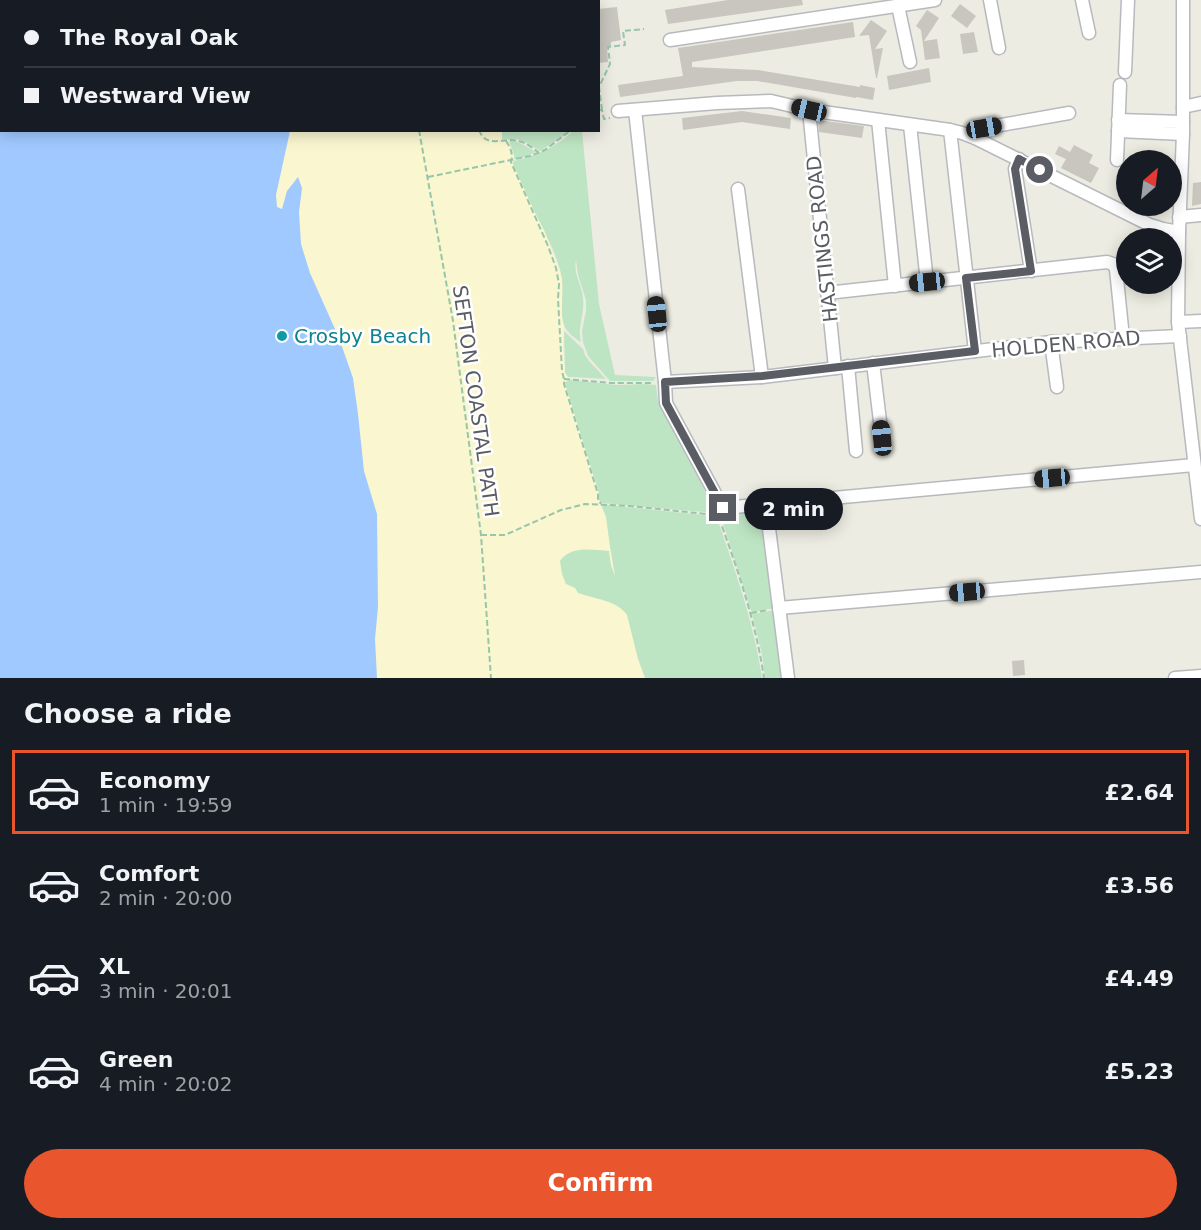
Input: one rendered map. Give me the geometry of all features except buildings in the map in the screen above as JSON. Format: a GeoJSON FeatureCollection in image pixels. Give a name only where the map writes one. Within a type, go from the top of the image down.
{"type":"FeatureCollection","features":[{"type":"Feature","properties":{"kind":"street"},"geometry":{"type":"LineString","coordinates":[[670,40],[935,0]]}},
{"type":"Feature","properties":{"kind":"street"},"geometry":{"type":"LineString","coordinates":[[990,0],[999,48]]}},
{"type":"Feature","properties":{"kind":"street"},"geometry":{"type":"LineString","coordinates":[[1082,0],[1089,33]]}},
{"type":"Feature","properties":{"kind":"street"},"geometry":{"type":"LineString","coordinates":[[1125,72],[1128,0]]}},
{"type":"Feature","properties":{"kind":"street"},"geometry":{"type":"LineString","coordinates":[[1179,228],[1183,128],[1183,0]]}},
{"type":"Feature","properties":{"kind":"street"},"geometry":{"type":"LineString","coordinates":[[898,6],[910,62]]}},
{"type":"Feature","properties":{"kind":"street"},"geometry":{"type":"LineString","coordinates":[[1117,150],[1120,85]]}},
{"type":"Feature","properties":{"kind":"street"},"geometry":{"type":"LineString","coordinates":[[618,111],[771,101],[809,110],[950,130],[975,138],[1104,198],[1150,225],[1160,228]]}},
{"type":"Feature","properties":{"kind":"street"},"geometry":{"type":"LineString","coordinates":[[1183,106],[1201,103]]}},
{"type":"Feature","properties":{"kind":"street"},"geometry":{"type":"LineString","coordinates":[[634,110],[666,403],[723,508],[1194,465]]}},
{"type":"Feature","properties":{"kind":"street","name":"HASTINGS ROAD"},"geometry":{"type":"LineString","coordinates":[[809,110],[835,368]]}},
{"type":"Feature","properties":{"kind":"street"},"geometry":{"type":"LineString","coordinates":[[975,138],[984,128],[1069,113]]}},
{"type":"Feature","properties":{"kind":"street"},"geometry":{"type":"LineString","coordinates":[[878,120],[895,286]]}},
{"type":"Feature","properties":{"kind":"street"},"geometry":{"type":"LineString","coordinates":[[910,125],[927,282]]}},
{"type":"Feature","properties":{"kind":"street"},"geometry":{"type":"LineString","coordinates":[[1118,126],[1183,128]]}},
{"type":"Feature","properties":{"kind":"street"},"geometry":{"type":"LineString","coordinates":[[950,130],[975,351]]}},
{"type":"Feature","properties":{"kind":"street"},"geometry":{"type":"LineString","coordinates":[[1019,159],[1015,169],[1031,271]]}},
{"type":"Feature","properties":{"kind":"street"},"geometry":{"type":"LineString","coordinates":[[738,189],[762,376]]}},
{"type":"Feature","properties":{"kind":"street"},"geometry":{"type":"LineString","coordinates":[[1179,217],[1201,215]]}},
{"type":"Feature","properties":{"kind":"street"},"geometry":{"type":"LineString","coordinates":[[827,293],[1107,262],[1113,264],[1116,269],[1123,338]]}},
{"type":"Feature","properties":{"kind":"street"},"geometry":{"type":"LineString","coordinates":[[1178,294],[1178,322],[1201,519]]}},
{"type":"Feature","properties":{"kind":"street"},"geometry":{"type":"LineString","coordinates":[[1178,322],[1201,321]]}},
{"type":"Feature","properties":{"kind":"street","name":"HOLDEN ROAD"},"geometry":{"type":"LineString","coordinates":[[665,382],[762,376],[1051,342],[1180,336]]}},
{"type":"Feature","properties":{"kind":"street"},"geometry":{"type":"LineString","coordinates":[[1051,342],[1057,387]]}},
{"type":"Feature","properties":{"kind":"street"},"geometry":{"type":"LineString","coordinates":[[873,363],[882,438]]}},
{"type":"Feature","properties":{"kind":"street"},"geometry":{"type":"LineString","coordinates":[[848,366],[856,451]]}},
{"type":"Feature","properties":{"kind":"street"},"geometry":{"type":"LineString","coordinates":[[766,505],[788,678]]}},
{"type":"Feature","properties":{"kind":"street"},"geometry":{"type":"LineString","coordinates":[[779,608],[1201,572]]}},
{"type":"Feature","properties":{"kind":"street"},"geometry":{"type":"LineString","coordinates":[[1175,678],[1201,676]]}},
{"type":"Feature","properties":{"kind":"path"},"geometry":{"type":"LineString","coordinates":[[600,85],[610,64],[608,47],[625,45],[623,32],[644,29]]}},
{"type":"Feature","properties":{"kind":"path"},"geometry":{"type":"LineString","coordinates":[[600,95],[602,110]]}},
{"type":"Feature","properties":{"kind":"path","name":"SEFTON COASTAL PATH"},"geometry":{"type":"LineString","coordinates":[[419,132],[453,321],[481,535],[491,678]]}},
{"type":"Feature","properties":{"kind":"path"},"geometry":{"type":"LineString","coordinates":[[480,132],[486,140],[520,141],[539,153]]}},
{"type":"Feature","properties":{"kind":"path"},"geometry":{"type":"LineString","coordinates":[[428,177],[530,156],[552,145],[568,132]]}},
{"type":"Feature","properties":{"kind":"path"},"geometry":{"type":"LineString","coordinates":[[506,141],[513,156],[515,172],[556,268],[559,284],[564,384],[600,504]]}},
{"type":"Feature","properties":{"kind":"path"},"geometry":{"type":"LineString","coordinates":[[564,378],[611,383],[665,382]]}},
{"type":"Feature","properties":{"kind":"path"},"geometry":{"type":"LineString","coordinates":[[481,535],[504,535],[561,510],[579,505],[600,504],[718,515],[750,613],[764,678]]}},
{"type":"Feature","properties":{"kind":"path"},"geometry":{"type":"LineString","coordinates":[[750,613],[779,608]]}},
{"type":"Feature","properties":{"kind":"green space"},"geometry":{"type":"Polygon","coordinates":[[[447,132],[569,132],[540,151],[516,139],[490,140],[447,132]]]}},
{"type":"Feature","properties":{"kind":"green space"},"geometry":{"type":"Polygon","coordinates":[[[572,132],[582,132],[599,304],[615,375],[656,377],[653,381],[610,381],[588,356],[582,331],[586,300],[576,260],[576,270],[583,298],[581,342],[572,336],[563,322],[562,280],[558,264],[512,163],[560,142],[572,132]]]}},
{"type":"Feature","properties":{"kind":"green space"},"geometry":{"type":"Polygon","coordinates":[[[509,141],[518,142],[536,152],[514,159],[509,141]]]}},
{"type":"Feature","properties":{"kind":"green space"},"geometry":{"type":"Polygon","coordinates":[[[564,331],[583,349],[589,361],[606,379],[568,377],[565,373],[564,331]]]}},
{"type":"Feature","properties":{"kind":"green space"},"geometry":{"type":"Polygon","coordinates":[[[570,380],[617,385],[656,385],[658,401],[716,512],[601,503],[565,384],[570,380]]]}},
{"type":"Feature","properties":{"kind":"green space"},"geometry":{"type":"Polygon","coordinates":[[[607,505],[716,518],[744,600],[762,678],[500,678],[583,597],[494,539],[607,505]]]}},
{"type":"Feature","properties":{"kind":"green space"},"geometry":{"type":"Polygon","coordinates":[[[764,511],[775,608],[753,612],[721,515],[764,511]]]}},
{"type":"Feature","properties":{"kind":"green space"},"geometry":{"type":"Polygon","coordinates":[[[775,610],[784,678],[765,678],[762,654],[752,614],[775,610]]]}},
{"type":"Feature","properties":{"kind":"sand","name":"Crosby Beach"},"geometry":{"type":"Polygon","coordinates":[[[0,132],[502,132],[502,140],[508,140],[514,155],[513,164],[544,230],[560,272],[565,373],[570,380],[565,384],[606,517],[615,576],[609,551],[589,550],[576,551],[565,556],[560,561],[562,574],[566,584],[575,588],[578,593],[611,603],[627,615],[645,678],[0,678],[0,132]]]}},
{"type":"Feature","properties":{"kind":"water"},"geometry":{"type":"Polygon","coordinates":[[[0,132],[290,132],[276,195],[277,207],[282,209],[287,191],[298,177],[302,188],[299,212],[301,244],[310,273],[339,338],[353,378],[364,471],[377,514],[378,607],[375,639],[377,678],[0,678],[0,132]]]}},
{"type":"Feature","properties":{"kind":"place","name":"Crosby Beach"},"geometry":{"type":"Point","coordinates":[282,336]}},
{"type":"Feature","properties":{"kind":"route"},"geometry":{"type":"LineString","coordinates":[[723,508],[666,403],[665,382],[762,376],[975,351],[966,278],[1031,271],[1015,169],[1019,159],[1040,170]]}}]}
